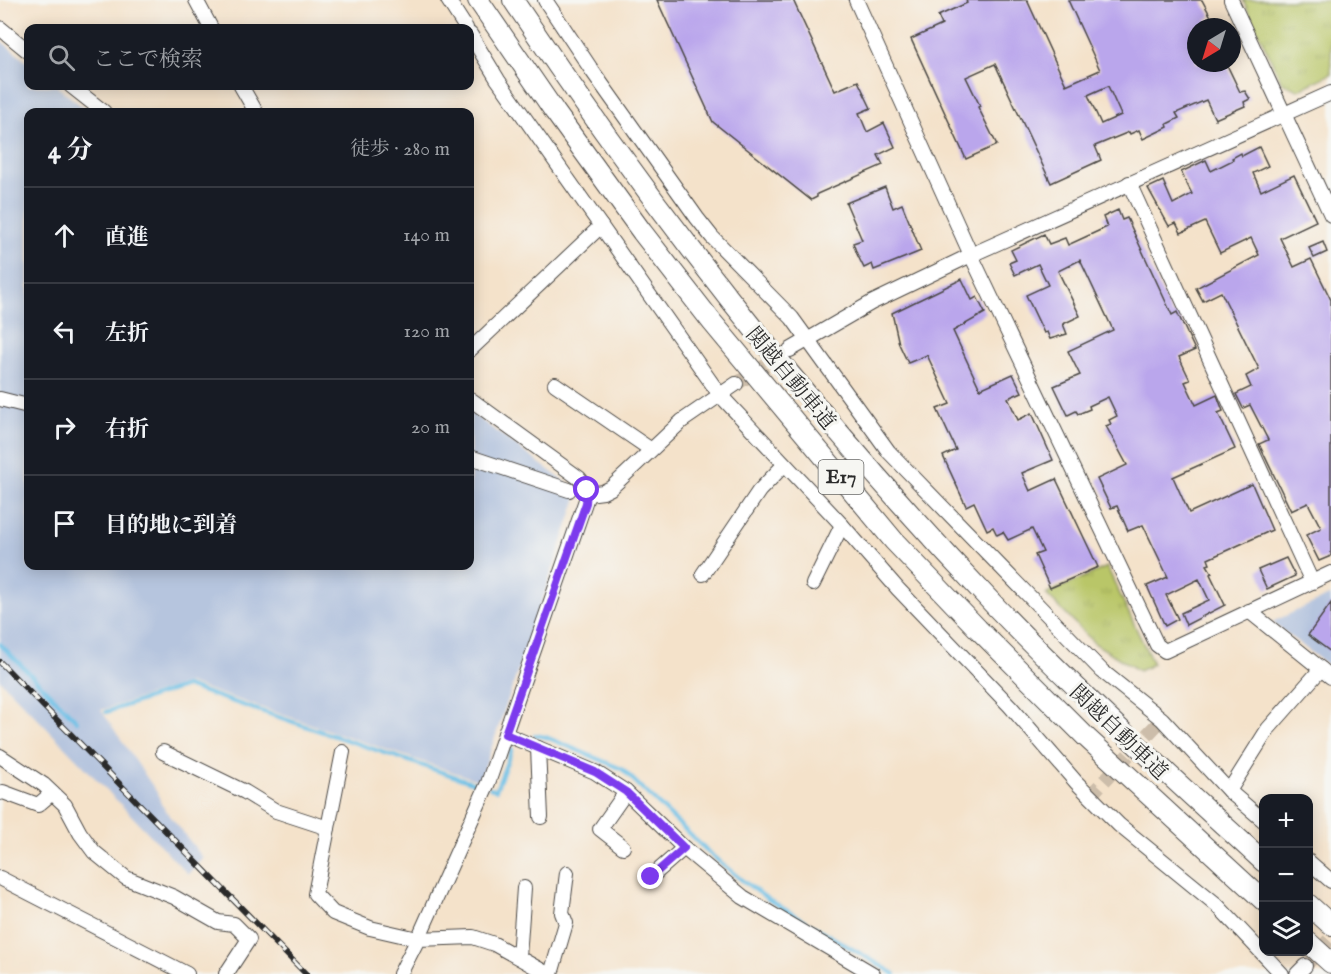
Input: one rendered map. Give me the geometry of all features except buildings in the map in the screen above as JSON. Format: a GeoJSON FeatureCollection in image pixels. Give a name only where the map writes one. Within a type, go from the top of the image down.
{"type":"FeatureCollection","features":[{"type":"Feature","properties":{"kind":"highway","name":"関越自動車道"},"geometry":{"type":"LineString","coordinates":[[478,0],[642,232],[712,322],[894,541],[1087,738],[1259,897]]}},
{"type":"Feature","properties":{"kind":"highway","name":"関越自動車道"},"geometry":{"type":"LineString","coordinates":[[513,0],[643,186],[770,352],[854,451],[998,608],[1109,718],[1259,858]]}},
{"type":"Feature","properties":{"kind":"highway"},"geometry":{"type":"LineString","coordinates":[[1313,909],[1331,925]]}},
{"type":"Feature","properties":{"kind":"highway"},"geometry":{"type":"LineString","coordinates":[[1313,947],[1331,963]]}},
{"type":"Feature","properties":{"kind":"street"},"geometry":{"type":"LineString","coordinates":[[196,0],[209,24]]}},
{"type":"Feature","properties":{"kind":"street"},"geometry":{"type":"LineString","coordinates":[[448,0],[463,24]]}},
{"type":"Feature","properties":{"kind":"street"},"geometry":{"type":"LineString","coordinates":[[545,0],[592,72],[697,218],[712,237],[792,318],[889,452],[1102,671],[1162,719],[1228,791],[1259,818]]}},
{"type":"Feature","properties":{"kind":"street"},"geometry":{"type":"LineString","coordinates":[[856,0],[971,255],[1157,645],[1165,651],[1331,573]]}},
{"type":"Feature","properties":{"kind":"street"},"geometry":{"type":"LineString","coordinates":[[1231,0],[1331,215]]}},
{"type":"Feature","properties":{"kind":"street"},"geometry":{"type":"LineString","coordinates":[[0,28],[24,48]]}},
{"type":"Feature","properties":{"kind":"street"},"geometry":{"type":"LineString","coordinates":[[474,41],[498,80],[720,395],[1010,706],[1076,782],[1119,825],[1216,905],[1282,974]]}},
{"type":"Feature","properties":{"kind":"street"},"geometry":{"type":"LineString","coordinates":[[76,90],[99,108]]}},
{"type":"Feature","properties":{"kind":"street"},"geometry":{"type":"LineString","coordinates":[[243,90],[254,108]]}},
{"type":"Feature","properties":{"kind":"street"},"geometry":{"type":"LineString","coordinates":[[790,350],[871,303],[971,255],[1331,93]]}},
{"type":"Feature","properties":{"kind":"street"},"geometry":{"type":"LineString","coordinates":[[1129,183],[1312,582]]}},
{"type":"Feature","properties":{"kind":"street"},"geometry":{"type":"LineString","coordinates":[[474,346],[601,226]]}},
{"type":"Feature","properties":{"kind":"street"},"geometry":{"type":"LineString","coordinates":[[555,384],[650,449]]}},
{"type":"Feature","properties":{"kind":"street"},"geometry":{"type":"LineString","coordinates":[[588,494],[603,492],[611,488],[682,421],[736,384]]}},
{"type":"Feature","properties":{"kind":"street"},"geometry":{"type":"LineString","coordinates":[[0,399],[24,405]]}},
{"type":"Feature","properties":{"kind":"street"},"geometry":{"type":"LineString","coordinates":[[400,974],[486,787],[588,494],[579,478],[474,402]]}},
{"type":"Feature","properties":{"kind":"street"},"geometry":{"type":"LineString","coordinates":[[474,458],[569,490]]}},
{"type":"Feature","properties":{"kind":"street"},"geometry":{"type":"LineString","coordinates":[[703,574],[759,491],[784,465]]}},
{"type":"Feature","properties":{"kind":"street"},"geometry":{"type":"LineString","coordinates":[[813,584],[842,525]]}},
{"type":"Feature","properties":{"kind":"street"},"geometry":{"type":"LineString","coordinates":[[1228,791],[1268,729],[1326,673],[1249,611]]}},
{"type":"Feature","properties":{"kind":"street"},"geometry":{"type":"LineString","coordinates":[[505,734],[595,772],[626,792],[684,848],[743,897],[873,974]]}},
{"type":"Feature","properties":{"kind":"street"},"geometry":{"type":"LineString","coordinates":[[538,748],[541,817]]}},
{"type":"Feature","properties":{"kind":"street"},"geometry":{"type":"LineString","coordinates":[[163,752],[245,792],[276,811],[328,828]]}},
{"type":"Feature","properties":{"kind":"street"},"geometry":{"type":"LineString","coordinates":[[343,752],[315,894],[333,913],[370,928],[418,939],[473,937],[494,944],[550,974],[566,923],[562,914],[567,873]]}},
{"type":"Feature","properties":{"kind":"street"},"geometry":{"type":"LineString","coordinates":[[0,756],[44,785],[65,805],[80,833],[94,852],[126,878],[174,897],[218,922],[234,924],[249,939],[226,974]]}},
{"type":"Feature","properties":{"kind":"street"},"geometry":{"type":"LineString","coordinates":[[0,793],[3,792],[38,805],[52,793]]}},
{"type":"Feature","properties":{"kind":"street"},"geometry":{"type":"LineString","coordinates":[[622,847],[600,829],[626,792]]}},
{"type":"Feature","properties":{"kind":"street"},"geometry":{"type":"LineString","coordinates":[[651,877],[684,848]]}},
{"type":"Feature","properties":{"kind":"street"},"geometry":{"type":"LineString","coordinates":[[1313,865],[1331,881]]}},
{"type":"Feature","properties":{"kind":"street"},"geometry":{"type":"LineString","coordinates":[[0,878],[187,974]]}},
{"type":"Feature","properties":{"kind":"street"},"geometry":{"type":"LineString","coordinates":[[519,957],[524,888]]}},
{"type":"Feature","properties":{"kind":"shaded area"},"geometry":{"type":"Polygon","coordinates":[[[0,40],[24,60],[24,90],[61,90],[84,108],[24,108],[24,570],[474,570],[474,415],[572,487],[577,498],[480,781],[188,683],[101,710],[158,794],[161,804],[203,858],[188,874],[0,680],[0,40]]]}},
{"type":"Feature","properties":{"kind":"shaded area"},"geometry":{"type":"Polygon","coordinates":[[[1331,595],[1331,668],[1272,622],[1331,595]]]}},
{"type":"Feature","properties":{"kind":"green space"},"geometry":{"type":"Polygon","coordinates":[[[1243,0],[1331,0],[1331,74],[1298,90],[1282,83],[1243,0]]]}},
{"type":"Feature","properties":{"kind":"green space"},"geometry":{"type":"Polygon","coordinates":[[[1107,567],[1153,664],[1139,671],[1094,643],[1046,594],[1107,567]]]}},
{"type":"Feature","properties":{"kind":"waterway"},"geometry":{"type":"LineString","coordinates":[[0,644],[77,721]]}},
{"type":"Feature","properties":{"kind":"waterway"},"geometry":{"type":"LineString","coordinates":[[106,712],[186,686],[483,786]]}},
{"type":"Feature","properties":{"kind":"waterway"},"geometry":{"type":"LineString","coordinates":[[535,735],[546,737],[622,769],[709,853],[743,881],[769,900],[895,974]]}},
{"type":"Feature","properties":{"kind":"waterway"},"geometry":{"type":"LineString","coordinates":[[490,788],[496,790],[512,749]]}},
{"type":"Feature","properties":{"kind":"tunnel"},"geometry":{"type":"LineString","coordinates":[[736,384],[783,355]]}},
{"type":"Feature","properties":{"kind":"tunnel"},"geometry":{"type":"LineString","coordinates":[[1090,796],[1162,719]]}},
{"type":"Feature","properties":{"kind":"tunnel"},"geometry":{"type":"LineString","coordinates":[[1305,966],[1331,938]]}},
{"type":"Feature","properties":{"kind":"railway"},"geometry":{"type":"LineString","coordinates":[[0,662],[306,974]]}},
{"type":"Feature","properties":{"kind":"route"},"geometry":{"type":"LineString","coordinates":[[587,490],[586,503],[505,734],[595,772],[626,792],[684,848],[651,877]]}}]}
